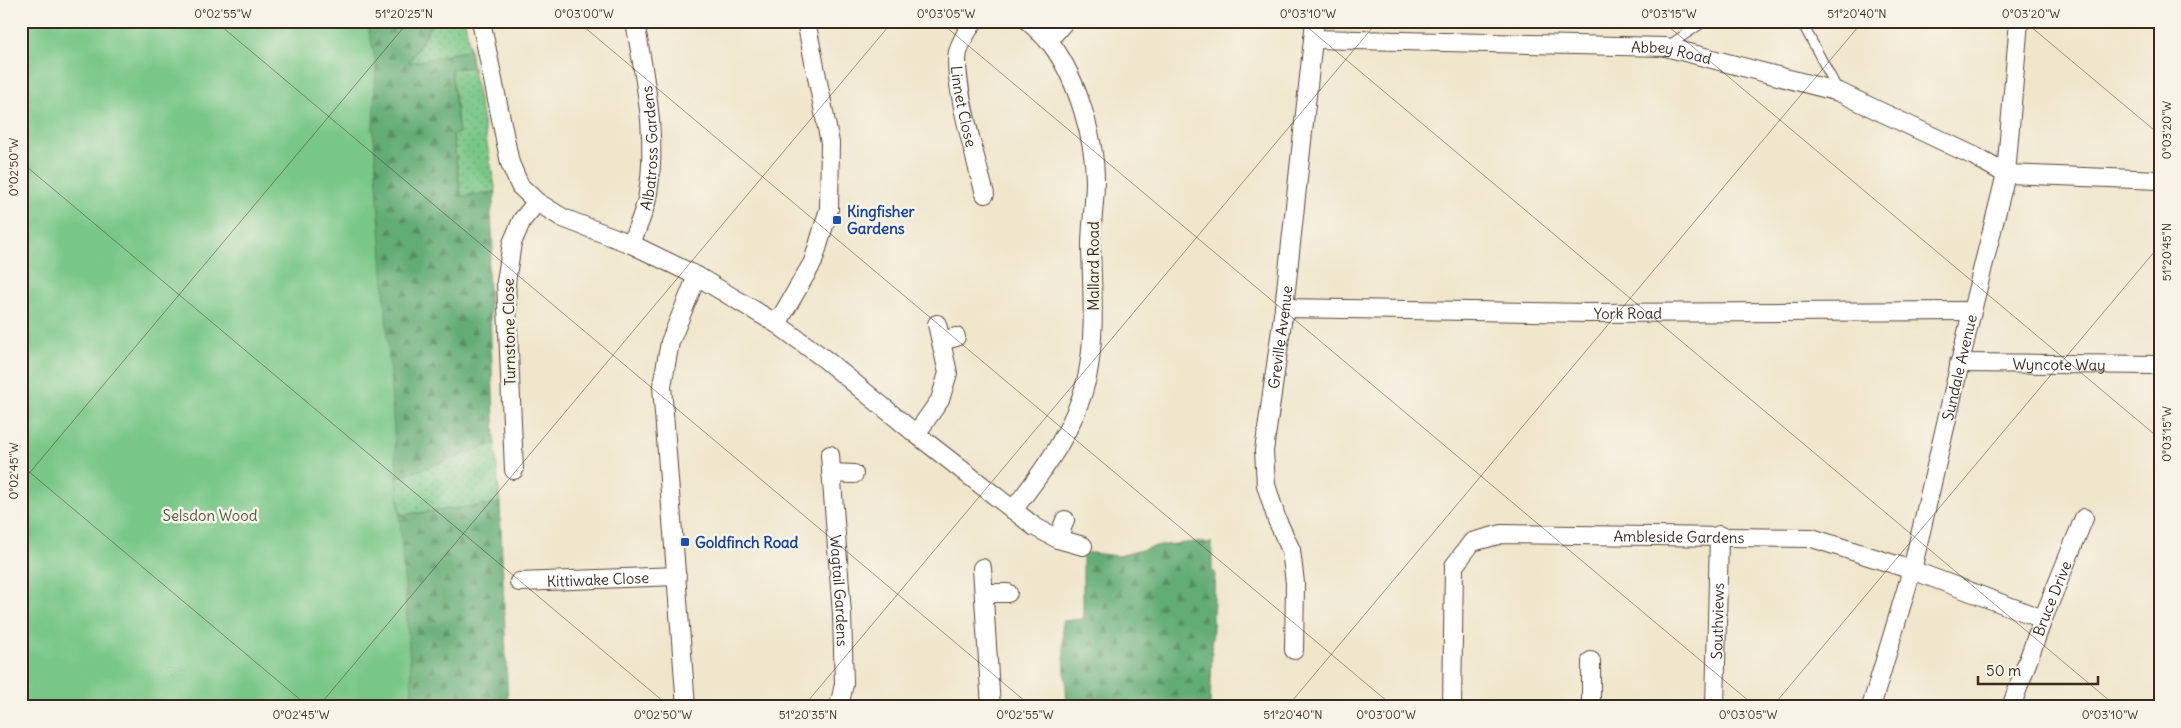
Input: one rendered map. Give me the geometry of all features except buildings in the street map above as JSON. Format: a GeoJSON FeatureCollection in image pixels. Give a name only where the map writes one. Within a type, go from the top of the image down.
{"type":"FeatureCollection","features":[{"type":"Feature","properties":{"kind":"street"},"geometry":{"type":"LineString","coordinates":[[480,21],[510,163],[520,186],[537,202],[563,218],[632,244],[697,276],[777,324],[826,360],[916,434],[1035,527],[1058,539],[1083,546]]}},
{"type":"Feature","properties":{"kind":"street","name":"Albatross Gardens"},"geometry":{"type":"LineString","coordinates":[[632,244],[648,195],[653,156],[646,88],[635,21]]}},
{"type":"Feature","properties":{"kind":"street"},"geometry":{"type":"LineString","coordinates":[[777,324],[813,262],[829,209],[830,143],[806,21]]}},
{"type":"Feature","properties":{"kind":"street","name":"Linnet Close"},"geometry":{"type":"LineString","coordinates":[[974,21],[966,32],[958,53],[959,85],[985,194]]}},
{"type":"Feature","properties":{"kind":"street","name":"Mallard Road"},"geometry":{"type":"LineString","coordinates":[[1014,510],[1052,460],[1071,421],[1086,378],[1094,317],[1091,244],[1095,179],[1087,126],[1074,84],[1048,41],[1028,21]]}},
{"type":"Feature","properties":{"kind":"street"},"geometry":{"type":"LineString","coordinates":[[1048,41],[1065,21]]}},
{"type":"Feature","properties":{"kind":"street","name":"Greville Avenue"},"geometry":{"type":"LineString","coordinates":[[1294,650],[1295,583],[1291,550],[1266,485],[1264,451],[1284,308],[1315,21]]}},
{"type":"Feature","properties":{"kind":"street","name":"Sundale Avenue"},"geometry":{"type":"LineString","coordinates":[[1871,707],[1912,570],[1959,363],[2006,174],[2020,21]]}},
{"type":"Feature","properties":{"kind":"street","name":"Abbey Road"},"geometry":{"type":"LineString","coordinates":[[1313,39],[1666,47],[1839,92],[1974,156],[2006,174]]}},
{"type":"Feature","properties":{"kind":"street"},"geometry":{"type":"LineString","coordinates":[[2006,174],[2160,180]]}},
{"type":"Feature","properties":{"kind":"street","name":"Turnstone Close"},"geometry":{"type":"LineString","coordinates":[[514,470],[506,282],[512,244],[522,220],[537,202]]}},
{"type":"Feature","properties":{"kind":"street"},"geometry":{"type":"LineString","coordinates":[[686,707],[662,386],[670,342],[697,276]]}},
{"type":"Feature","properties":{"kind":"street","name":"York Road"},"geometry":{"type":"LineString","coordinates":[[1284,308],[1587,313],[1972,311]]}},
{"type":"Feature","properties":{"kind":"street"},"geometry":{"type":"LineString","coordinates":[[916,434],[940,400],[948,373],[948,339],[938,324]]}},
{"type":"Feature","properties":{"kind":"street","name":"Wyncote Way"},"geometry":{"type":"LineString","coordinates":[[1959,363],[2160,365]]}},
{"type":"Feature","properties":{"kind":"street","name":"Wagtail Gardens"},"geometry":{"type":"LineString","coordinates":[[830,455],[842,614],[844,684],[839,707]]}},
{"type":"Feature","properties":{"kind":"street"},"geometry":{"type":"LineString","coordinates":[[831,473],[854,474]]}},
{"type":"Feature","properties":{"kind":"street","name":"Bruce Drive"},"geometry":{"type":"LineString","coordinates":[[2011,707],[2043,619],[2084,518]]}},
{"type":"Feature","properties":{"kind":"street"},"geometry":{"type":"LineString","coordinates":[[1058,539],[1065,520]]}},
{"type":"Feature","properties":{"kind":"street","name":"Ambleside Gardens"},"geometry":{"type":"LineString","coordinates":[[1452,707],[1454,566],[1472,542],[1502,534],[1812,538],[1912,570],[2043,619]]}},
{"type":"Feature","properties":{"kind":"street","name":"Southviews"},"geometry":{"type":"LineString","coordinates":[[1715,707],[1719,536]]}},
{"type":"Feature","properties":{"kind":"street"},"geometry":{"type":"LineString","coordinates":[[982,568],[991,707]]}},
{"type":"Feature","properties":{"kind":"street","name":"Kittiwake Close"},"geometry":{"type":"LineString","coordinates":[[519,582],[677,576]]}},
{"type":"Feature","properties":{"kind":"street"},"geometry":{"type":"LineString","coordinates":[[984,594],[1008,593]]}},
{"type":"Feature","properties":{"kind":"street"},"geometry":{"type":"LineString","coordinates":[[1590,661],[1590,707]]}},
{"type":"Feature","properties":{"kind":"lane"},"geometry":{"type":"LineString","coordinates":[[1666,47],[1705,21]]}},
{"type":"Feature","properties":{"kind":"lane"},"geometry":{"type":"LineString","coordinates":[[1801,21],[1839,92]]}},
{"type":"Feature","properties":{"kind":"green space","name":"Selsdon Wood"},"geometry":{"type":"Polygon","coordinates":[[[21,21],[367,21],[376,64],[373,128],[413,707],[21,707],[21,21]]]}},
{"type":"Feature","properties":{"kind":"green space","name":"Selsdon Wood"},"geometry":{"type":"Polygon","coordinates":[[[350,21],[433,21],[409,63],[470,50],[473,68],[451,69],[459,133],[453,135],[461,196],[496,192],[491,213],[493,250],[488,264],[495,443],[397,478],[400,515],[500,503],[508,707],[21,707],[21,179],[350,21]]]}},
{"type":"Feature","properties":{"kind":"green space"},"geometry":{"type":"Polygon","coordinates":[[[433,21],[465,21],[470,50],[408,64],[424,39],[433,21]]]}},
{"type":"Feature","properties":{"kind":"green space"},"geometry":{"type":"Polygon","coordinates":[[[473,68],[496,192],[461,196],[453,134],[459,133],[451,69],[473,68]]]}},
{"type":"Feature","properties":{"kind":"green space"},"geometry":{"type":"Polygon","coordinates":[[[495,443],[500,503],[400,515],[397,478],[495,443]]]}},
{"type":"Feature","properties":{"kind":"green space"},"geometry":{"type":"Polygon","coordinates":[[[1195,542],[1212,543],[1212,571],[1215,572],[1210,707],[1067,707],[1062,621],[1083,619],[1083,552],[1119,556],[1156,546],[1195,542]]]}},
{"type":"Feature","properties":{"kind":"place","name":"Kingfisher Gardens"},"geometry":{"type":"Point","coordinates":[837,220]}},
{"type":"Feature","properties":{"kind":"place","name":"Goldfinch Road"},"geometry":{"type":"Point","coordinates":[685,542]}}]}
